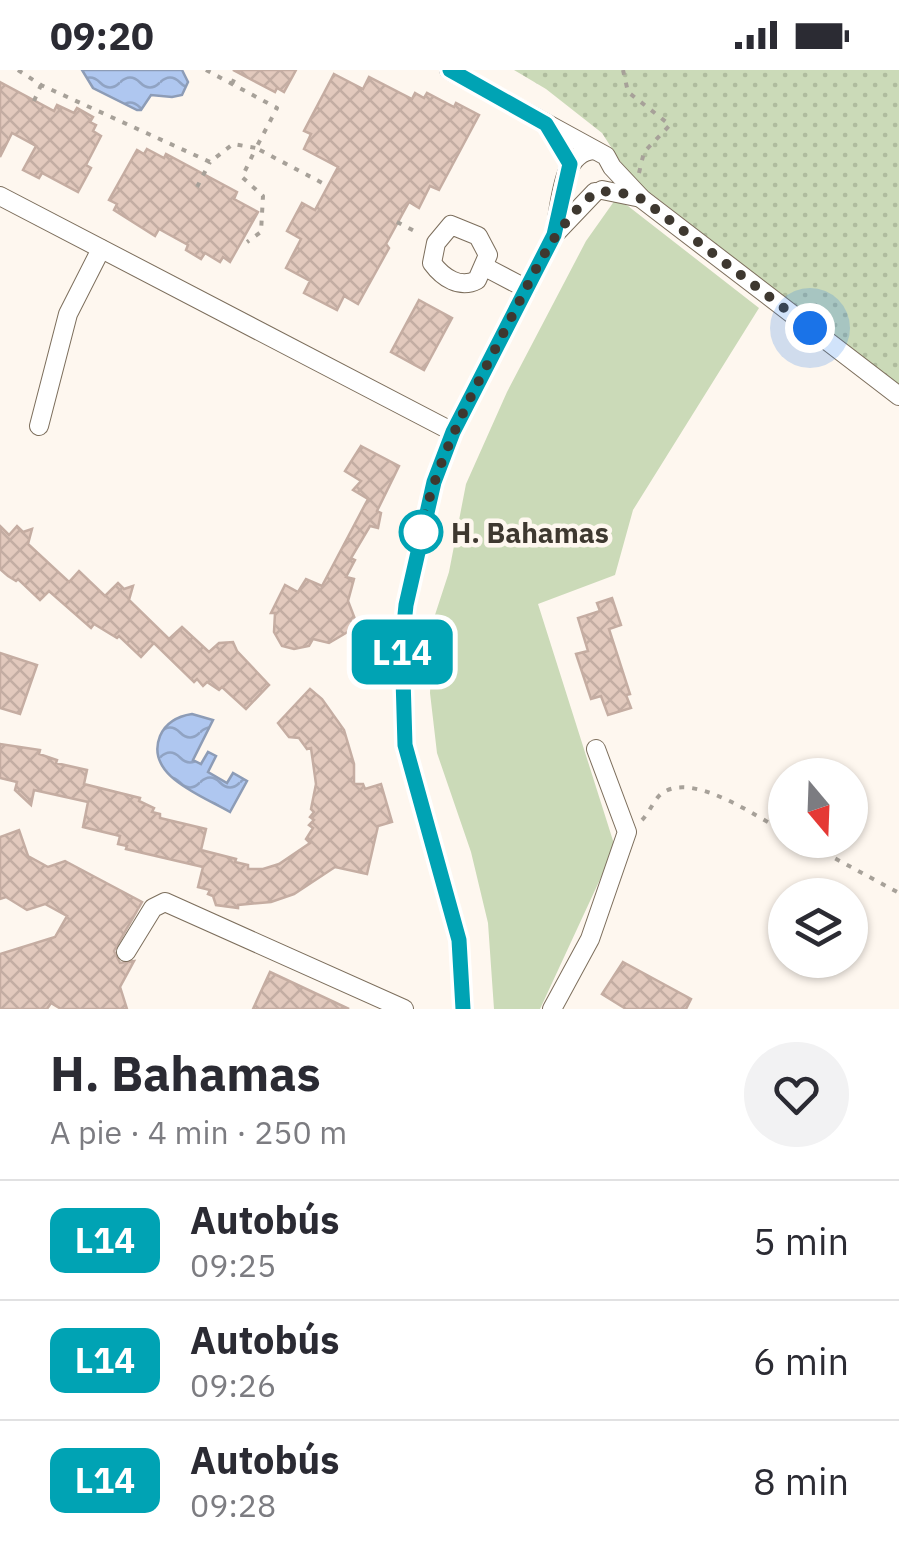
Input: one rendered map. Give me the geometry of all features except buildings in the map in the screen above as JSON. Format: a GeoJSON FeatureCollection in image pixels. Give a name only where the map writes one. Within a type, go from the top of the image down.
{"type":"FeatureCollection","features":[{"type":"Feature","properties":{"kind":"street"},"geometry":{"type":"LineString","coordinates":[[450,70],[606,156],[638,194],[899,396]]}},
{"type":"Feature","properties":{"kind":"street"},"geometry":{"type":"LineString","coordinates":[[546,124],[570,166],[576,187],[638,194]]}},
{"type":"Feature","properties":{"kind":"street"},"geometry":{"type":"LineString","coordinates":[[463,1009],[459,940],[405,745],[402,696],[406,605],[434,482],[453,432],[554,235],[570,166],[581,152],[594,150]]}},
{"type":"Feature","properties":{"kind":"street"},"geometry":{"type":"LineString","coordinates":[[554,235],[610,180],[612,167]]}},
{"type":"Feature","properties":{"kind":"street"},"geometry":{"type":"LineString","coordinates":[[0,196],[453,432]]}},
{"type":"Feature","properties":{"kind":"street"},"geometry":{"type":"LineString","coordinates":[[40,426],[68,314],[102,249]]}},
{"type":"Feature","properties":{"kind":"street"},"geometry":{"type":"LineString","coordinates":[[486,267],[526,288]]}},
{"type":"Feature","properties":{"kind":"street"},"geometry":{"type":"LineString","coordinates":[[552,1009],[590,939],[627,832],[596,749]]}},
{"type":"Feature","properties":{"kind":"street"},"geometry":{"type":"LineString","coordinates":[[126,952],[153,908],[165,902],[404,1009]]}},
{"type":"Feature","properties":{"kind":"path"},"geometry":{"type":"LineString","coordinates":[[18,70],[42,86],[210,162]]}},
{"type":"Feature","properties":{"kind":"path"},"geometry":{"type":"LineString","coordinates":[[206,70],[278,108],[242,177],[263,196],[261,232],[246,242]]}},
{"type":"Feature","properties":{"kind":"path"},"geometry":{"type":"LineString","coordinates":[[622,70],[628,92],[670,125],[644,152],[638,194]]}},
{"type":"Feature","properties":{"kind":"path"},"geometry":{"type":"LineString","coordinates":[[232,84],[238,72]]}},
{"type":"Feature","properties":{"kind":"path"},"geometry":{"type":"LineString","coordinates":[[34,100],[42,86]]}},
{"type":"Feature","properties":{"kind":"path"},"geometry":{"type":"LineString","coordinates":[[197,187],[210,162],[234,144],[256,148],[328,186]]}},
{"type":"Feature","properties":{"kind":"path"},"geometry":{"type":"LineString","coordinates":[[398,222],[419,234]]}},
{"type":"Feature","properties":{"kind":"path"},"geometry":{"type":"LineString","coordinates":[[627,832],[645,818],[662,794],[684,786],[716,795],[768,823]]}},
{"type":"Feature","properties":{"kind":"path"},"geometry":{"type":"LineString","coordinates":[[835,858],[899,892]]}},
{"type":"Feature","properties":{"kind":"green space"},"geometry":{"type":"Polygon","coordinates":[[[514,70],[899,70],[899,385],[631,178],[602,133],[546,89],[514,70]]]}},
{"type":"Feature","properties":{"kind":"green space"},"geometry":{"type":"Polygon","coordinates":[[[615,200],[759,308],[633,510],[615,575],[538,604],[615,847],[540,1009],[494,1009],[488,923],[471,852],[437,753],[430,693],[433,621],[449,572],[466,484],[507,392],[586,241],[615,200]]]}},
{"type":"Feature","properties":{"kind":"water"},"geometry":{"type":"Polygon","coordinates":[[[82,70],[182,70],[188,82],[182,95],[151,95],[137,110],[93,88],[82,70]]]}},
{"type":"Feature","properties":{"kind":"water"},"geometry":{"type":"Polygon","coordinates":[[[192,714],[213,720],[193,760],[201,764],[208,752],[216,756],[208,772],[227,783],[233,773],[247,781],[230,812],[179,783],[160,762],[157,750],[163,731],[173,720],[192,714]]]}},
{"type":"Feature","properties":{"kind":"bus line","name":"L14"},"geometry":{"type":"LineString","coordinates":[[450,70],[546,124],[570,164],[554,235],[453,432],[434,482],[406,605],[402,644],[405,745],[459,940],[463,1009]]}},
{"type":"Feature","properties":{"kind":"place","name":"H. Bahamas"},"geometry":{"type":"Point","coordinates":[421,532]}},
{"type":"Feature","properties":{"kind":"route"},"geometry":{"type":"LineString","coordinates":[[421,532],[453,432],[526,288],[554,235],[596,192],[615,191],[642,199],[810,328]]}}]}
